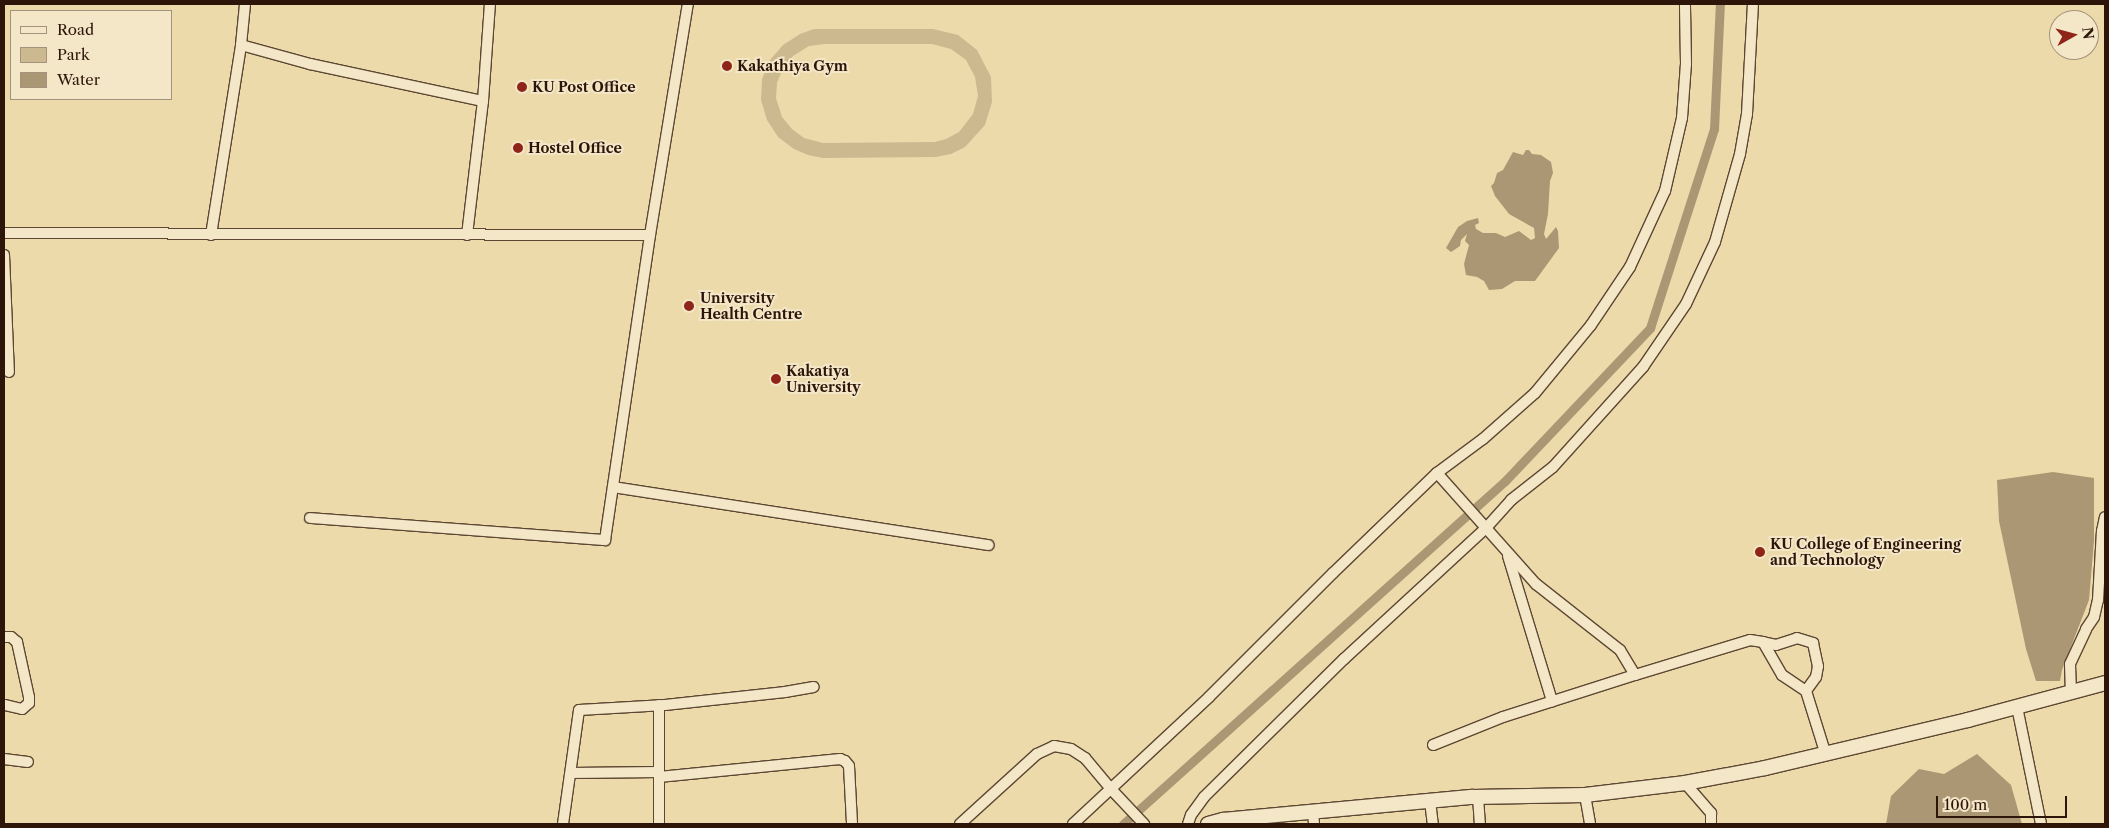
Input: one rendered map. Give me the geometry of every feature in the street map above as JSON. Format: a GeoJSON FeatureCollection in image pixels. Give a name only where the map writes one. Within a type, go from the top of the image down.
{"type":"FeatureCollection","features":[{"type":"Feature","properties":{"kind":"street"},"geometry":{"type":"LineString","coordinates":[[211,235],[241,45],[245,4]]}},
{"type":"Feature","properties":{"kind":"street"},"geometry":{"type":"LineString","coordinates":[[467,235],[483,100],[490,4]]}},
{"type":"Feature","properties":{"kind":"street"},"geometry":{"type":"LineString","coordinates":[[310,518],[605,540],[650,235],[688,4]]}},
{"type":"Feature","properties":{"kind":"street"},"geometry":{"type":"LineString","coordinates":[[1073,824],[1113,792],[1332,573],[1436,473],[1484,439],[1535,393],[1591,325],[1630,267],[1665,191],[1682,118],[1686,64],[1685,4]]}},
{"type":"Feature","properties":{"kind":"street"},"geometry":{"type":"LineString","coordinates":[[1188,824],[1191,815],[1204,797],[1484,525],[1511,500],[1553,467],[1643,367],[1686,304],[1715,242],[1740,154],[1747,114],[1753,4]]}},
{"type":"Feature","properties":{"kind":"street"},"geometry":{"type":"LineString","coordinates":[[241,45],[310,64],[483,100]]}},
{"type":"Feature","properties":{"kind":"street"},"geometry":{"type":"LineString","coordinates":[[4,233],[650,235]]}},
{"type":"Feature","properties":{"kind":"street"},"geometry":{"type":"LineString","coordinates":[[4,255],[9,372]]}},
{"type":"Feature","properties":{"kind":"street"},"geometry":{"type":"LineString","coordinates":[[1436,473],[1484,525],[1508,555],[1544,591],[1620,650],[1635,675]]}},
{"type":"Feature","properties":{"kind":"street"},"geometry":{"type":"LineString","coordinates":[[613,487],[989,545]]}},
{"type":"Feature","properties":{"kind":"street"},"geometry":{"type":"LineString","coordinates":[[2070,693],[2070,664],[2086,629],[2094,617],[2098,600],[2102,531],[2105,517]]}},
{"type":"Feature","properties":{"kind":"street"},"geometry":{"type":"LineString","coordinates":[[1508,555],[1552,701]]}},
{"type":"Feature","properties":{"kind":"street"},"geometry":{"type":"LineString","coordinates":[[4,637],[11,637],[17,642],[29,697],[28,703],[22,710],[4,705]]}},
{"type":"Feature","properties":{"kind":"street"},"geometry":{"type":"LineString","coordinates":[[1433,745],[1552,701],[1750,640],[1776,645],[1796,638],[1813,643],[1818,666],[1816,676],[1806,691]]}},
{"type":"Feature","properties":{"kind":"street"},"geometry":{"type":"LineString","coordinates":[[1763,642],[1782,674],[1806,691],[1825,752]]}},
{"type":"Feature","properties":{"kind":"street"},"geometry":{"type":"LineString","coordinates":[[1208,824],[1223,820],[1314,818],[1430,801],[1478,797],[1585,795],[1685,783],[1766,768],[1825,752],[2014,708],[2105,683]]}},
{"type":"Feature","properties":{"kind":"street"},"geometry":{"type":"LineString","coordinates":[[563,824],[580,710],[659,705],[785,692],[814,687]]}},
{"type":"Feature","properties":{"kind":"street"},"geometry":{"type":"LineString","coordinates":[[659,705],[659,824]]}},
{"type":"Feature","properties":{"kind":"street"},"geometry":{"type":"LineString","coordinates":[[2014,708],[2041,824]]}},
{"type":"Feature","properties":{"kind":"street"},"geometry":{"type":"LineString","coordinates":[[960,824],[1038,754],[1054,746],[1071,749],[1085,758],[1113,792],[1144,824]]}},
{"type":"Feature","properties":{"kind":"street"},"geometry":{"type":"LineString","coordinates":[[4,759],[28,762]]}},
{"type":"Feature","properties":{"kind":"street"},"geometry":{"type":"LineString","coordinates":[[571,772],[659,774],[840,759],[849,766],[852,824]]}},
{"type":"Feature","properties":{"kind":"street"},"geometry":{"type":"LineString","coordinates":[[1685,783],[1711,813],[1711,824]]}},
{"type":"Feature","properties":{"kind":"street"},"geometry":{"type":"LineString","coordinates":[[1585,795],[1590,824]]}},
{"type":"Feature","properties":{"kind":"street"},"geometry":{"type":"LineString","coordinates":[[1478,797],[1480,824]]}},
{"type":"Feature","properties":{"kind":"street"},"geometry":{"type":"LineString","coordinates":[[1430,801],[1433,824]]}},
{"type":"Feature","properties":{"kind":"green space"},"geometry":{"type":"Polygon","coordinates":[[[814,29],[933,29],[958,35],[977,50],[991,77],[992,102],[985,125],[965,147],[951,154],[936,157],[823,158],[808,155],[794,149],[778,137],[767,120],[761,100],[762,79],[770,60],[783,45],[800,34],[814,29]],[[825,44],[809,46],[793,56],[783,68],[777,83],[776,98],[782,117],[792,129],[804,138],[823,143],[935,142],[946,139],[959,132],[973,114],[978,96],[975,77],[966,60],[951,49],[932,44],[825,44]]]}},
{"type":"Feature","properties":{"kind":"water"},"geometry":{"type":"Polygon","coordinates":[[[1526,150],[1529,150],[1532,154],[1541,155],[1551,162],[1553,173],[1550,181],[1548,214],[1544,234],[1546,239],[1556,227],[1559,248],[1535,281],[1515,281],[1502,289],[1489,290],[1484,281],[1477,277],[1466,275],[1464,264],[1469,245],[1465,241],[1467,234],[1461,240],[1460,246],[1451,252],[1446,248],[1458,227],[1467,221],[1478,218],[1479,223],[1475,225],[1476,229],[1483,233],[1496,233],[1505,237],[1519,231],[1531,240],[1535,238],[1534,228],[1509,214],[1495,196],[1491,186],[1497,173],[1503,170],[1513,152],[1523,155],[1526,150]]]}},
{"type":"Feature","properties":{"kind":"water"},"geometry":{"type":"Polygon","coordinates":[[[2053,472],[2094,478],[2094,541],[2089,600],[2062,670],[2060,681],[2036,681],[2026,649],[1999,521],[1997,480],[2053,472]]]}},
{"type":"Feature","properties":{"kind":"water"},"geometry":{"type":"Polygon","coordinates":[[[1977,754],[2011,785],[2022,824],[1886,824],[1891,796],[1919,769],[1944,774],[1977,754]]]}},
{"type":"Feature","properties":{"kind":"waterway"},"geometry":{"type":"LineString","coordinates":[[1123,824],[1505,481],[1650,328],[1714,129],[1720,4]]}},
{"type":"Feature","properties":{"kind":"place","name":"Kakathiya Gym"},"geometry":{"type":"Point","coordinates":[727,66]}},
{"type":"Feature","properties":{"kind":"place","name":"KU Post Office"},"geometry":{"type":"Point","coordinates":[522,87]}},
{"type":"Feature","properties":{"kind":"place","name":"Hostel Office"},"geometry":{"type":"Point","coordinates":[518,148]}},
{"type":"Feature","properties":{"kind":"place","name":"University Health Centre"},"geometry":{"type":"Point","coordinates":[689,306]}},
{"type":"Feature","properties":{"kind":"place","name":"Kakatiya University"},"geometry":{"type":"Point","coordinates":[776,379]}},
{"type":"Feature","properties":{"kind":"place","name":"KU College of Engineering and Technology"},"geometry":{"type":"Point","coordinates":[1760,552]}}]}
